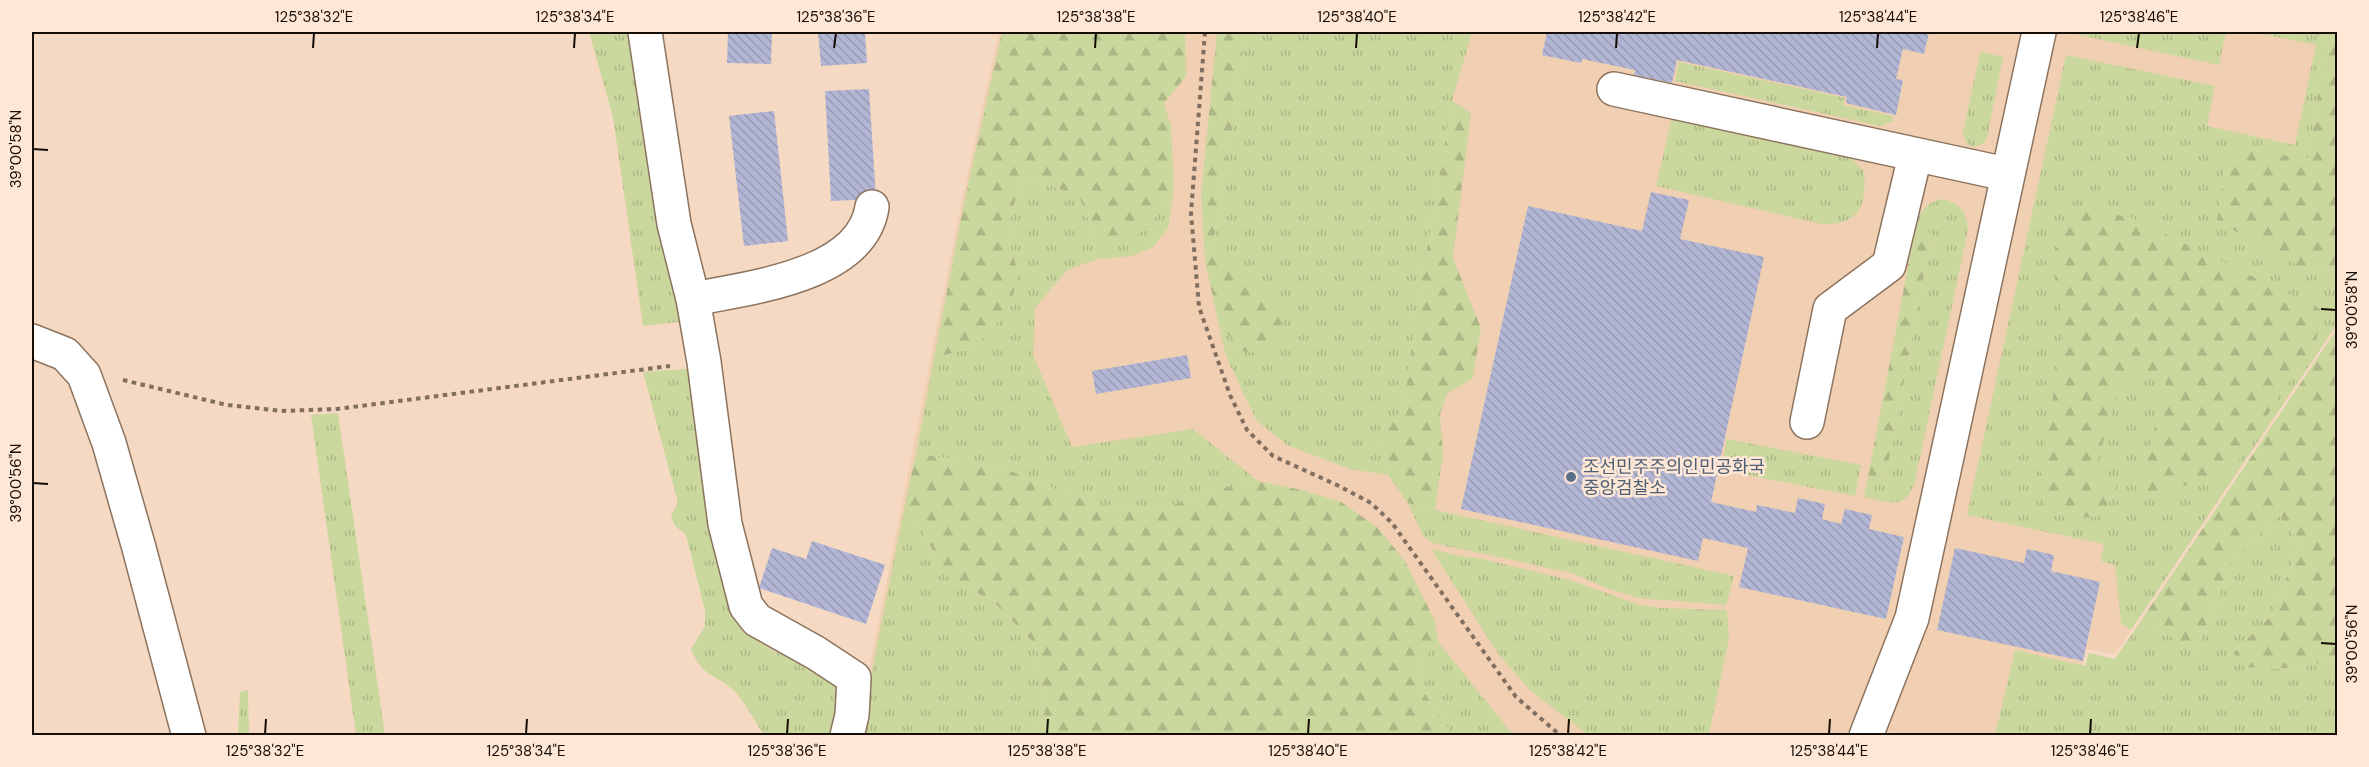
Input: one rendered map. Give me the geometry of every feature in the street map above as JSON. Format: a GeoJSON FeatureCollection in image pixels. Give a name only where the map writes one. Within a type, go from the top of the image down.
{"type":"FeatureCollection","features":[{"type":"Feature","properties":{"kind":"street"},"geometry":{"type":"LineString","coordinates":[[645,32],[674,224],[693,300],[704,362],[726,524],[747,606],[757,620],[823,657],[854,678],[852,715],[847,735]]}},
{"type":"Feature","properties":{"kind":"street"},"geometry":{"type":"LineString","coordinates":[[1866,735],[1912,618],[2006,174],[2039,32]]}},
{"type":"Feature","properties":{"kind":"street"},"geometry":{"type":"LineString","coordinates":[[1614,89],[2006,174]]}},
{"type":"Feature","properties":{"kind":"street"},"geometry":{"type":"LineString","coordinates":[[1807,423],[1830,309],[1889,265],[1915,156]]}},
{"type":"Feature","properties":{"kind":"street"},"geometry":{"type":"LineString","coordinates":[[693,300],[797,276],[821,265],[844,252],[860,238],[870,220],[872,207]]}},
{"type":"Feature","properties":{"kind":"street"},"geometry":{"type":"LineString","coordinates":[[32,341],[65,354],[84,375],[109,443],[155,603],[189,735]]}},
{"type":"Feature","properties":{"kind":"path"},"geometry":{"type":"LineString","coordinates":[[1205,32],[1191,213],[1199,307],[1230,395],[1247,430],[1274,456],[1371,503],[1392,523],[1516,697],[1561,735]]}},
{"type":"Feature","properties":{"kind":"path"},"geometry":{"type":"LineString","coordinates":[[84,375],[107,375],[171,393],[227,405],[281,411],[337,409],[704,362]]}},
{"type":"Feature","properties":{"kind":"shaded area","name":"조선민주주의인민공화국 중앙검찰소"},"geometry":{"type":"Polygon","coordinates":[[[999,32],[2337,32],[2337,325],[2115,654],[2086,649],[2079,676],[2040,735],[856,736],[962,200],[999,32]]]}},
{"type":"Feature","properties":{"kind":"green space"},"geometry":{"type":"Polygon","coordinates":[[[589,32],[631,32],[688,321],[643,326],[613,117],[589,32]]]}},
{"type":"Feature","properties":{"kind":"green space"},"geometry":{"type":"Polygon","coordinates":[[[1002,32],[1185,32],[1186,76],[1164,103],[1171,127],[1174,187],[1152,223],[1127,243],[1095,236],[1079,196],[1038,181],[1027,173],[1012,209],[1008,241],[1018,271],[1010,309],[975,347],[934,358],[964,203],[1002,32]]]}},
{"type":"Feature","properties":{"kind":"green space"},"geometry":{"type":"Polygon","coordinates":[[[1217,32],[1246,32],[1212,251],[1283,317],[1271,355],[1241,351],[1218,321],[1205,260],[1201,194],[1217,32]]]}},
{"type":"Feature","properties":{"kind":"green space"},"geometry":{"type":"Polygon","coordinates":[[[1246,32],[1472,32],[1452,101],[1414,325],[1404,409],[1383,443],[1388,475],[1350,469],[1287,445],[1256,420],[1226,356],[1218,321],[1241,351],[1222,262],[1212,251],[1246,32]]]}},
{"type":"Feature","properties":{"kind":"green space"},"geometry":{"type":"Polygon","coordinates":[[[2070,32],[2226,32],[2219,65],[2070,32]]]}},
{"type":"Feature","properties":{"kind":"green space"},"geometry":{"type":"Polygon","coordinates":[[[2253,32],[2306,32],[2327,37],[2308,158],[2297,265],[2337,271],[2337,324],[2131,630],[2121,623],[2115,565],[2101,561],[2104,544],[1967,515],[2066,55],[2215,86],[2207,126],[2295,145],[2316,45],[2253,32]]]}},
{"type":"Feature","properties":{"kind":"green space"},"geometry":{"type":"Polygon","coordinates":[[[2306,32],[2337,32],[2337,271],[2297,265],[2263,248],[2217,220],[2228,149],[2308,158],[2327,37],[2306,32]]]}},
{"type":"Feature","properties":{"kind":"green space"},"geometry":{"type":"Polygon","coordinates":[[[1980,52],[2003,57],[1987,138],[1980,145],[1973,146],[1966,142],[1963,133],[1980,52]]]}},
{"type":"Feature","properties":{"kind":"green space"},"geometry":{"type":"Polygon","coordinates":[[[1679,62],[1845,98],[1843,105],[1893,116],[1893,121],[1881,126],[1675,81],[1679,62]]]}},
{"type":"Feature","properties":{"kind":"green space"},"geometry":{"type":"Polygon","coordinates":[[[1452,101],[1471,113],[1453,258],[1481,328],[1473,378],[1447,394],[1440,414],[1443,454],[1435,510],[1408,503],[1388,475],[1383,443],[1385,424],[1404,409],[1414,325],[1452,101]]]}},
{"type":"Feature","properties":{"kind":"green space"},"geometry":{"type":"Polygon","coordinates":[[[1672,117],[1852,159],[1864,171],[1862,203],[1853,216],[1845,221],[1822,224],[1656,186],[1672,117]]]}},
{"type":"Feature","properties":{"kind":"green space"},"geometry":{"type":"Polygon","coordinates":[[[1027,173],[1038,181],[1079,196],[1095,236],[1152,223],[1174,187],[1168,228],[1153,247],[1132,256],[1098,259],[1067,270],[1035,308],[1033,355],[1072,447],[1193,429],[1258,481],[1213,490],[1173,505],[1137,510],[1095,505],[1003,468],[916,453],[934,358],[975,347],[1018,271],[1008,241],[1012,209],[1027,173]]]}},
{"type":"Feature","properties":{"kind":"green space"},"geometry":{"type":"Polygon","coordinates":[[[1942,199],[1961,209],[1966,218],[1968,230],[1915,481],[1911,491],[1902,501],[1889,502],[1864,497],[1868,477],[1885,480],[1932,234],[1915,230],[1921,214],[1927,207],[1942,199]]]}},
{"type":"Feature","properties":{"kind":"green space"},"geometry":{"type":"Polygon","coordinates":[[[2079,208],[2130,217],[2320,309],[2317,337],[2230,474],[2146,496],[2142,478],[2166,383],[2124,373],[2094,472],[2118,486],[2101,516],[2071,518],[2063,517],[2049,509],[2037,491],[2064,331],[2052,256],[2079,208]]]}},
{"type":"Feature","properties":{"kind":"green space"},"geometry":{"type":"Polygon","coordinates":[[[1915,230],[1932,233],[1885,480],[1868,477],[1915,230]]]}},
{"type":"Feature","properties":{"kind":"green space"},"geometry":{"type":"Polygon","coordinates":[[[2337,329],[2337,661],[2278,669],[2247,667],[2233,653],[2272,615],[2300,543],[2279,516],[2234,557],[2197,649],[2140,622],[2337,329]]]}},
{"type":"Feature","properties":{"kind":"green space"},"geometry":{"type":"Polygon","coordinates":[[[697,368],[741,621],[768,648],[819,672],[833,684],[844,700],[840,735],[764,735],[735,692],[703,669],[691,649],[705,626],[705,611],[686,535],[675,526],[671,516],[678,503],[643,372],[697,368]]]}},
{"type":"Feature","properties":{"kind":"green space"},"geometry":{"type":"Polygon","coordinates":[[[338,413],[385,735],[356,735],[311,415],[338,413]]]}},
{"type":"Feature","properties":{"kind":"green space"},"geometry":{"type":"Polygon","coordinates":[[[1727,439],[1861,465],[1855,496],[1721,470],[1727,439]]]}},
{"type":"Feature","properties":{"kind":"green space"},"geometry":{"type":"Polygon","coordinates":[[[916,453],[1003,468],[1095,505],[1137,510],[1173,505],[1213,490],[1258,481],[1302,490],[1341,502],[1377,527],[1405,561],[1434,619],[1439,643],[1418,663],[1422,689],[1453,735],[1036,735],[1045,711],[1037,646],[995,603],[944,574],[923,530],[902,519],[916,453]]]}},
{"type":"Feature","properties":{"kind":"green space"},"geometry":{"type":"Polygon","coordinates":[[[1408,503],[1734,576],[1726,605],[1638,598],[1606,588],[1572,573],[1433,543],[1423,536],[1408,503]]]}},
{"type":"Feature","properties":{"kind":"green space"},"geometry":{"type":"Polygon","coordinates":[[[2279,516],[2300,543],[2272,615],[2233,653],[2278,669],[2337,661],[2337,735],[1995,736],[2015,650],[2085,666],[2089,653],[2115,659],[2140,622],[2197,649],[2234,557],[2279,516]]]}},
{"type":"Feature","properties":{"kind":"green space"},"geometry":{"type":"Polygon","coordinates":[[[902,519],[923,530],[944,574],[995,603],[1037,646],[1045,711],[1036,735],[859,736],[902,519]]]}},
{"type":"Feature","properties":{"kind":"green space"},"geometry":{"type":"Polygon","coordinates":[[[1431,549],[1570,580],[1637,604],[1660,608],[1727,610],[1729,638],[1709,735],[1588,735],[1531,691],[1499,655],[1431,549]]]}},
{"type":"Feature","properties":{"kind":"green space"},"geometry":{"type":"Polygon","coordinates":[[[1439,643],[1515,735],[1453,735],[1422,689],[1418,663],[1439,643]]]}},
{"type":"Feature","properties":{"kind":"green space"},"geometry":{"type":"Polygon","coordinates":[[[248,690],[249,735],[238,735],[240,692],[248,690]]]}},
{"type":"Feature","properties":{"kind":"building"},"geometry":{"type":"Polygon","coordinates":[[[728,32],[772,32],[771,64],[727,63],[728,32]]]}},
{"type":"Feature","properties":{"kind":"building"},"geometry":{"type":"Polygon","coordinates":[[[818,32],[865,32],[867,63],[821,66],[818,32]]]}},
{"type":"Feature","properties":{"kind":"building"},"geometry":{"type":"Polygon","coordinates":[[[1547,32],[1929,32],[1924,54],[1903,49],[1896,79],[1903,80],[1896,115],[1846,103],[1847,97],[1677,60],[1672,83],[1634,75],[1635,70],[1582,59],[1581,63],[1542,55],[1547,32]]]}},
{"type":"Feature","properties":{"kind":"building"},"geometry":{"type":"Polygon","coordinates":[[[869,89],[876,199],[831,201],[825,91],[869,89]]]}},
{"type":"Feature","properties":{"kind":"building"},"geometry":{"type":"Polygon","coordinates":[[[774,111],[788,241],[744,246],[729,116],[774,111]]]}},
{"type":"Feature","properties":{"kind":"building"},"geometry":{"type":"Polygon","coordinates":[[[1651,192],[1689,200],[1680,239],[1764,257],[1711,502],[1756,512],[1757,505],[1795,513],[1798,498],[1825,504],[1822,519],[1841,524],[1845,509],[1872,515],[1869,529],[1904,537],[1886,619],[1739,587],[1748,548],[1703,538],[1698,561],[1461,509],[1528,206],[1642,231],[1651,192]]]}},
{"type":"Feature","properties":{"kind":"building"},"geometry":{"type":"Polygon","coordinates":[[[1187,355],[1191,378],[1096,394],[1092,371],[1187,355]]]}},
{"type":"Feature","properties":{"kind":"building"},"geometry":{"type":"Polygon","coordinates":[[[812,541],[885,565],[866,624],[759,588],[772,548],[806,559],[812,541]]]}},
{"type":"Feature","properties":{"kind":"building"},"geometry":{"type":"Polygon","coordinates":[[[1955,548],[2024,563],[2027,549],[2054,555],[2051,571],[2100,582],[2083,661],[1937,630],[1955,548]]]}},
{"type":"Feature","properties":{"kind":"place","name":"조선민주주의인민공화국 중앙검찰소"},"geometry":{"type":"Point","coordinates":[1571,477]}}]}
